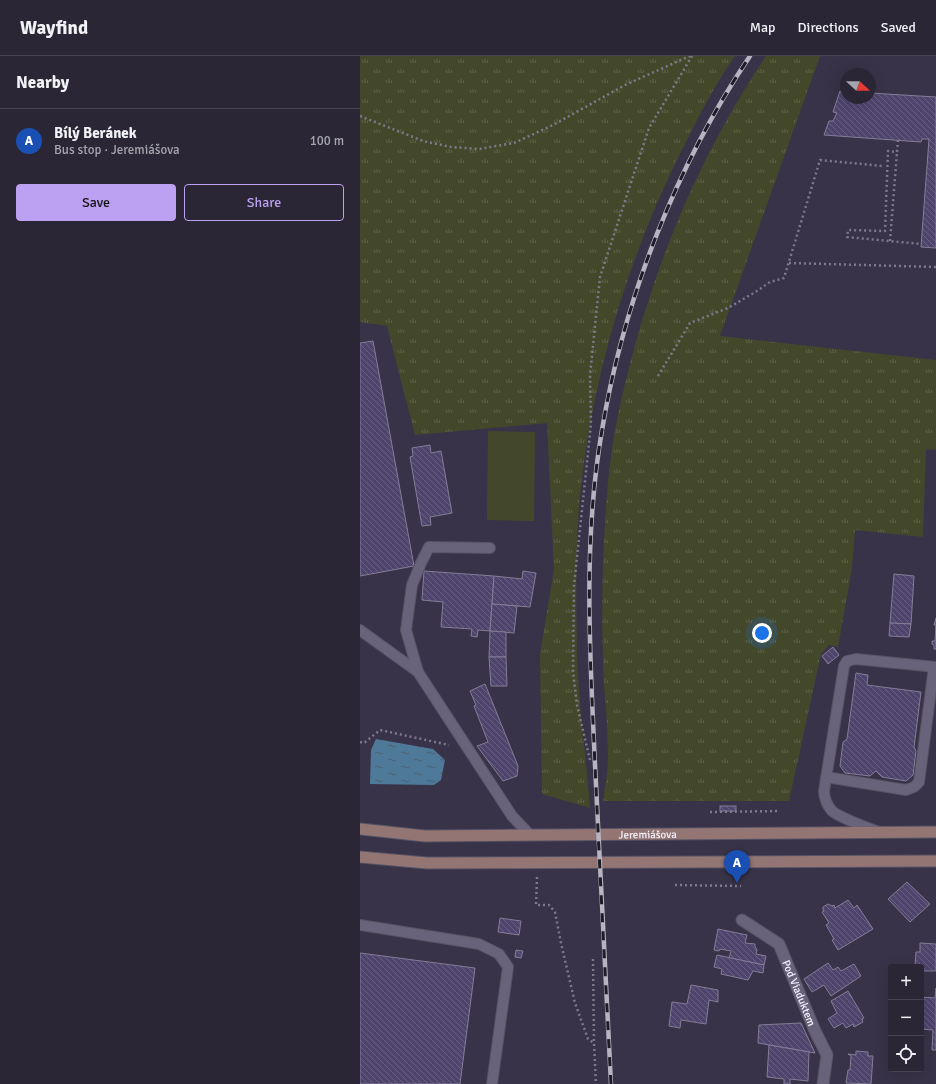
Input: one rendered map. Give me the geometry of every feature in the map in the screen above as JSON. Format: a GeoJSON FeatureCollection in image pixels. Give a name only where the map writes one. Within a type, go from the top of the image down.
{"type":"FeatureCollection","features":[{"type":"Feature","properties":{"kind":"main road","name":"Jeremiášova"},"geometry":{"type":"LineString","coordinates":[[360,829],[424,836],[936,832]]}},
{"type":"Feature","properties":{"kind":"main road"},"geometry":{"type":"LineString","coordinates":[[360,857],[427,863],[936,861]]}},
{"type":"Feature","properties":{"kind":"street","name":"Pod Viaduktem"},"geometry":{"type":"LineString","coordinates":[[742,920],[780,944],[815,1032],[827,1055],[823,1084]]}},
{"type":"Feature","properties":{"kind":"lane"},"geometry":{"type":"LineString","coordinates":[[490,548],[430,547],[421,563],[412,585],[406,630],[418,672],[512,816],[530,835]]}},
{"type":"Feature","properties":{"kind":"lane"},"geometry":{"type":"LineString","coordinates":[[360,630],[418,672]]}},
{"type":"Feature","properties":{"kind":"lane"},"geometry":{"type":"LineString","coordinates":[[826,777],[906,790],[914,787],[919,782],[935,667],[856,659],[847,661],[842,671],[826,777],[824,796],[833,811],[879,832]]}},
{"type":"Feature","properties":{"kind":"lane"},"geometry":{"type":"LineString","coordinates":[[360,925],[479,944],[499,954],[508,967],[492,1084]]}},
{"type":"Feature","properties":{"kind":"path"},"geometry":{"type":"LineString","coordinates":[[360,116],[424,141],[451,147],[479,149],[514,143],[553,125],[625,86],[691,56]]}},
{"type":"Feature","properties":{"kind":"path"},"geometry":{"type":"LineString","coordinates":[[590,760],[577,706],[573,672],[574,586],[591,424],[590,375],[600,278],[649,128],[691,56]]}},
{"type":"Feature","properties":{"kind":"path"},"geometry":{"type":"LineString","coordinates":[[890,241],[898,140]]}},
{"type":"Feature","properties":{"kind":"path"},"geometry":{"type":"LineString","coordinates":[[897,152],[888,151],[884,231],[848,230],[847,237],[921,244]]}},
{"type":"Feature","properties":{"kind":"path"},"geometry":{"type":"LineString","coordinates":[[658,376],[690,323],[728,308],[757,292],[770,282],[784,278],[820,160],[882,166]]}},
{"type":"Feature","properties":{"kind":"path"},"geometry":{"type":"LineString","coordinates":[[789,264],[936,267]]}},
{"type":"Feature","properties":{"kind":"path"},"geometry":{"type":"LineString","coordinates":[[360,742],[364,743],[380,730],[449,745],[472,753]]}},
{"type":"Feature","properties":{"kind":"path"},"geometry":{"type":"LineString","coordinates":[[710,812],[780,811]]}},
{"type":"Feature","properties":{"kind":"path"},"geometry":{"type":"LineString","coordinates":[[537,876],[536,905],[549,905],[555,912],[575,1003],[588,1039],[594,1043]]}},
{"type":"Feature","properties":{"kind":"path"},"geometry":{"type":"LineString","coordinates":[[675,885],[741,886]]}},
{"type":"Feature","properties":{"kind":"path"},"geometry":{"type":"LineString","coordinates":[[593,959],[596,1084]]}},
{"type":"Feature","properties":{"kind":"green space"},"geometry":{"type":"Polygon","coordinates":[[[360,56],[735,56],[699,117],[668,179],[633,264],[606,351],[587,441],[581,486],[578,527],[576,610],[580,710],[590,808],[542,794],[540,654],[554,570],[547,423],[415,435],[387,326],[360,322],[360,56]]]}},
{"type":"Feature","properties":{"kind":"green space"},"geometry":{"type":"Polygon","coordinates":[[[766,56],[820,56],[720,336],[936,360],[936,450],[926,449],[923,537],[855,530],[852,568],[838,647],[829,645],[821,654],[789,801],[603,801],[608,758],[604,684],[603,578],[608,480],[615,430],[639,331],[654,283],[672,236],[714,143],[766,56]]]}},
{"type":"Feature","properties":{"kind":"green space"},"geometry":{"type":"Polygon","coordinates":[[[488,431],[535,432],[534,521],[487,520],[488,431]]]}},
{"type":"Feature","properties":{"kind":"water"},"geometry":{"type":"Polygon","coordinates":[[[376,739],[433,749],[445,760],[441,780],[434,785],[370,784],[371,750],[376,739]]]}},
{"type":"Feature","properties":{"kind":"building"},"geometry":{"type":"Polygon","coordinates":[[[840,91],[840,104],[876,104],[876,93],[936,97],[936,248],[921,247],[929,139],[922,139],[921,142],[824,135],[829,121],[833,121],[837,113],[833,112],[840,91]]]}},
{"type":"Feature","properties":{"kind":"building"},"geometry":{"type":"Polygon","coordinates":[[[373,341],[414,566],[360,576],[360,343],[373,341]]]}},
{"type":"Feature","properties":{"kind":"building"},"geometry":{"type":"Polygon","coordinates":[[[430,445],[431,453],[441,451],[452,513],[430,517],[431,525],[422,526],[410,457],[413,456],[412,448],[430,445]]]}},
{"type":"Feature","properties":{"kind":"building"},"geometry":{"type":"Polygon","coordinates":[[[424,571],[494,576],[490,631],[478,630],[477,637],[471,636],[472,629],[441,627],[443,602],[422,600],[424,571]]]}},
{"type":"Feature","properties":{"kind":"building"},"geometry":{"type":"Polygon","coordinates":[[[523,571],[536,573],[530,607],[492,604],[494,576],[522,579],[523,571]]]}},
{"type":"Feature","properties":{"kind":"building"},"geometry":{"type":"Polygon","coordinates":[[[894,574],[914,576],[911,624],[890,623],[894,574]]]}},
{"type":"Feature","properties":{"kind":"building"},"geometry":{"type":"Polygon","coordinates":[[[492,604],[517,606],[514,633],[490,631],[492,604]]]}},
{"type":"Feature","properties":{"kind":"building"},"geometry":{"type":"Polygon","coordinates":[[[890,623],[911,624],[909,637],[889,636],[890,623]]]}},
{"type":"Feature","properties":{"kind":"building"},"geometry":{"type":"Polygon","coordinates":[[[936,625],[936,649],[934,649],[932,641],[935,641],[936,625]]]}},
{"type":"Feature","properties":{"kind":"building"},"geometry":{"type":"Polygon","coordinates":[[[490,631],[506,632],[506,657],[489,657],[490,631]]]}},
{"type":"Feature","properties":{"kind":"building"},"geometry":{"type":"Polygon","coordinates":[[[833,647],[839,655],[828,664],[822,656],[833,647]]]}},
{"type":"Feature","properties":{"kind":"building"},"geometry":{"type":"Polygon","coordinates":[[[489,657],[506,657],[507,686],[491,686],[489,657]]]}},
{"type":"Feature","properties":{"kind":"building"},"geometry":{"type":"Polygon","coordinates":[[[856,673],[868,675],[867,685],[921,692],[914,747],[916,751],[913,775],[906,781],[882,777],[876,771],[870,776],[845,773],[840,766],[843,742],[847,739],[856,673]]]}},
{"type":"Feature","properties":{"kind":"building"},"geometry":{"type":"Polygon","coordinates":[[[485,684],[518,766],[517,776],[503,781],[477,746],[488,742],[474,706],[476,705],[470,691],[485,684]]]}},
{"type":"Feature","properties":{"kind":"building"},"geometry":{"type":"Polygon","coordinates":[[[720,806],[736,806],[736,811],[720,811],[720,806]]]}},
{"type":"Feature","properties":{"kind":"building"},"geometry":{"type":"Polygon","coordinates":[[[907,882],[930,904],[910,922],[888,899],[907,882]]]}},
{"type":"Feature","properties":{"kind":"building"},"geometry":{"type":"Polygon","coordinates":[[[848,900],[854,908],[857,905],[873,929],[838,950],[826,925],[829,923],[822,912],[824,911],[823,907],[828,904],[832,906],[834,905],[835,908],[848,900]]]}},
{"type":"Feature","properties":{"kind":"building"},"geometry":{"type":"Polygon","coordinates":[[[500,918],[521,921],[519,935],[498,932],[500,918]]]}},
{"type":"Feature","properties":{"kind":"building"},"geometry":{"type":"Polygon","coordinates":[[[718,929],[747,935],[745,943],[755,944],[757,950],[756,954],[766,956],[764,965],[729,958],[731,951],[720,949],[719,951],[714,950],[718,929]]]}},
{"type":"Feature","properties":{"kind":"building"},"geometry":{"type":"Polygon","coordinates":[[[920,943],[936,944],[936,971],[924,971],[924,964],[915,964],[916,952],[920,952],[920,943]]]}},
{"type":"Feature","properties":{"kind":"building"},"geometry":{"type":"Polygon","coordinates":[[[516,950],[523,951],[521,958],[515,957],[516,950]]]}},
{"type":"Feature","properties":{"kind":"building"},"geometry":{"type":"Polygon","coordinates":[[[360,953],[475,968],[460,1084],[360,1084],[360,953]]]}},
{"type":"Feature","properties":{"kind":"building"},"geometry":{"type":"Polygon","coordinates":[[[717,955],[764,965],[763,973],[753,971],[748,980],[721,974],[722,969],[714,967],[717,955]]]}},
{"type":"Feature","properties":{"kind":"building"},"geometry":{"type":"Polygon","coordinates":[[[828,963],[833,970],[838,967],[841,971],[854,964],[861,976],[831,996],[824,985],[812,992],[804,979],[828,963]]]}},
{"type":"Feature","properties":{"kind":"building"},"geometry":{"type":"Polygon","coordinates":[[[691,985],[718,990],[718,1002],[709,1000],[706,1024],[681,1020],[680,1028],[669,1026],[672,1002],[687,1004],[691,985]]]}},
{"type":"Feature","properties":{"kind":"building"},"geometry":{"type":"Polygon","coordinates":[[[936,988],[936,1050],[932,1050],[933,1030],[924,1029],[924,997],[935,998],[936,988]]]}},
{"type":"Feature","properties":{"kind":"building"},"geometry":{"type":"Polygon","coordinates":[[[848,991],[864,1018],[862,1019],[863,1022],[854,1027],[853,1024],[846,1028],[843,1023],[834,1028],[828,1019],[837,1013],[831,1001],[848,991]]]}},
{"type":"Feature","properties":{"kind":"building"},"geometry":{"type":"Polygon","coordinates":[[[801,1023],[815,1053],[758,1043],[759,1025],[801,1023]]]}},
{"type":"Feature","properties":{"kind":"building"},"geometry":{"type":"Polygon","coordinates":[[[769,1045],[809,1052],[808,1081],[790,1079],[790,1084],[784,1084],[784,1079],[767,1077],[769,1045]]]}},
{"type":"Feature","properties":{"kind":"building"},"geometry":{"type":"Polygon","coordinates":[[[856,1051],[868,1052],[868,1056],[873,1056],[871,1084],[846,1083],[848,1070],[850,1070],[851,1056],[848,1054],[856,1055],[856,1051]]]}},
{"type":"Feature","properties":{"kind":"railway"},"geometry":{"type":"LineString","coordinates":[[611,1084],[596,786],[589,586],[592,508],[596,469],[612,381],[624,332],[656,235],[676,188],[699,142],[723,98],[750,56]]}},
{"type":"Feature","properties":{"kind":"place","name":"Bílý Beránek"},"geometry":{"type":"Point","coordinates":[737,883]}}]}
